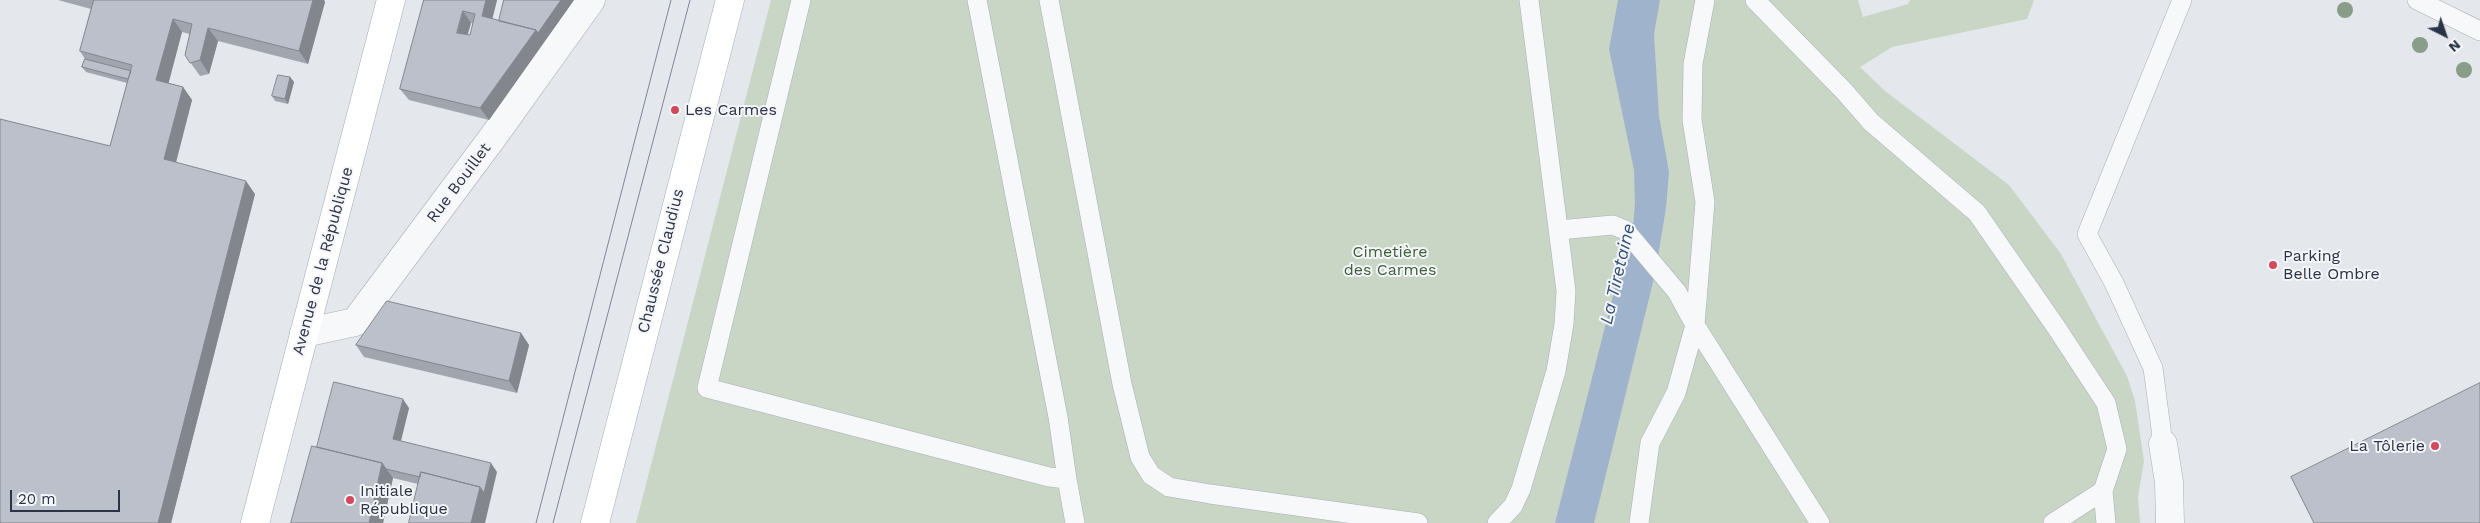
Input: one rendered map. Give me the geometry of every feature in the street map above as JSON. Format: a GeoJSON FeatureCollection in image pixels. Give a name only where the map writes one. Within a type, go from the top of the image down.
{"type":"FeatureCollection","features":[{"type":"Feature","properties":{"kind":"main road","name":"Avenue de la République"},"geometry":{"type":"LineString","coordinates":[[254,523],[391,0]]}},
{"type":"Feature","properties":{"kind":"main road","name":"Chaussée Claudius"},"geometry":{"type":"LineString","coordinates":[[595,523],[730,0]]}},
{"type":"Feature","properties":{"kind":"street","name":"Rue Bouillet"},"geometry":{"type":"LineString","coordinates":[[304,333],[355,322],[493,137],[590,0]]}},
{"type":"Feature","properties":{"kind":"street"},"geometry":{"type":"LineString","coordinates":[[2163,444],[2169,482],[2170,523]]}},
{"type":"Feature","properties":{"kind":"lane"},"geometry":{"type":"LineString","coordinates":[[801,0],[707,388],[1039,475],[1067,479]]}},
{"type":"Feature","properties":{"kind":"lane"},"geometry":{"type":"LineString","coordinates":[[977,0],[1055,400],[1075,523]]}},
{"type":"Feature","properties":{"kind":"lane"},"geometry":{"type":"LineString","coordinates":[[1049,0],[1122,384],[1140,457],[1151,475],[1168,487],[1418,523]]}},
{"type":"Feature","properties":{"kind":"lane"},"geometry":{"type":"LineString","coordinates":[[1497,523],[1513,506],[1521,489],[1556,371],[1564,324],[1566,291],[1529,0]]}},
{"type":"Feature","properties":{"kind":"lane"},"geometry":{"type":"LineString","coordinates":[[1639,523],[1650,443],[1676,393],[1695,325],[1706,202],[1692,120],[1693,64],[1705,0]]}},
{"type":"Feature","properties":{"kind":"lane"},"geometry":{"type":"LineString","coordinates":[[1755,0],[1844,91],[1871,122],[1977,213],[2106,402],[2117,449],[2103,491],[2106,523]]}},
{"type":"Feature","properties":{"kind":"lane"},"geometry":{"type":"LineString","coordinates":[[2163,444],[2153,368],[2114,283],[2088,234],[2182,0]]}},
{"type":"Feature","properties":{"kind":"lane"},"geometry":{"type":"LineString","coordinates":[[2417,0],[2480,31]]}},
{"type":"Feature","properties":{"kind":"lane"},"geometry":{"type":"LineString","coordinates":[[1559,230],[1613,225],[1625,230],[1677,292],[1695,325],[1820,523]]}},
{"type":"Feature","properties":{"kind":"lane"},"geometry":{"type":"LineString","coordinates":[[2053,523],[2103,491]]}},
{"type":"Feature","properties":{"kind":"green space","name":"Cimetière des Carmes"},"geometry":{"type":"Polygon","coordinates":[[[771,0],[1858,0],[1863,17],[1908,4],[1910,0],[2034,0],[2027,19],[1892,47],[1860,67],[1885,91],[2009,185],[2061,254],[2127,376],[2135,401],[2144,461],[2138,497],[2140,523],[636,523],[771,0]]]}},
{"type":"Feature","properties":{"kind":"water"},"geometry":{"type":"Polygon","coordinates":[[[1618,0],[1660,0],[1654,34],[1659,116],[1669,172],[1666,208],[1655,274],[1594,523],[1555,523],[1620,268],[1633,227],[1635,203],[1634,170],[1609,49],[1618,0]]]}},
{"type":"Feature","properties":{"kind":"building"},"geometry":{"type":"Polygon","coordinates":[[[94,0],[313,0],[299,51],[208,28],[200,60],[190,63],[185,55],[192,24],[173,19],[156,80],[183,87],[164,159],[246,181],[158,523],[0,523],[0,119],[110,146],[132,65],[80,51],[94,0]]]}},
{"type":"Feature","properties":{"kind":"building"},"geometry":{"type":"Polygon","coordinates":[[[424,0],[486,0],[482,16],[536,30],[480,108],[400,89],[424,0]],[[463,11],[457,33],[470,35],[475,14],[463,11]]]}},
{"type":"Feature","properties":{"kind":"building"},"geometry":{"type":"Polygon","coordinates":[[[504,0],[561,0],[538,33],[536,30],[499,21],[504,0]]]}},
{"type":"Feature","properties":{"kind":"building"},"geometry":{"type":"Polygon","coordinates":[[[85,59],[131,71],[128,79],[82,67],[85,59]]]}},
{"type":"Feature","properties":{"kind":"building"},"geometry":{"type":"Polygon","coordinates":[[[278,75],[290,77],[285,99],[272,96],[278,75]]]}},
{"type":"Feature","properties":{"kind":"building"},"geometry":{"type":"Polygon","coordinates":[[[387,301],[521,333],[509,381],[356,345],[387,301]]]}},
{"type":"Feature","properties":{"kind":"building"},"geometry":{"type":"Polygon","coordinates":[[[334,382],[403,399],[393,439],[491,463],[484,493],[480,487],[421,472],[420,477],[386,469],[382,463],[317,447],[334,382]]]}},
{"type":"Feature","properties":{"kind":"building","name":"La Tôlerie"},"geometry":{"type":"Polygon","coordinates":[[[2480,383],[2480,523],[2314,523],[2291,477],[2480,383]]]}},
{"type":"Feature","properties":{"kind":"building","name":"Initiale République"},"geometry":{"type":"Polygon","coordinates":[[[312,446],[382,463],[369,523],[291,523],[312,446]]]}},
{"type":"Feature","properties":{"kind":"building"},"geometry":{"type":"Polygon","coordinates":[[[421,472],[480,487],[471,523],[409,523],[421,472]]]}},
{"type":"Feature","properties":{"kind":"tram line"},"geometry":{"type":"LineString","coordinates":[[536,523],[671,0]]}},
{"type":"Feature","properties":{"kind":"tram line"},"geometry":{"type":"LineString","coordinates":[[553,523],[690,0]]}},
{"type":"Feature","properties":{"kind":"place","name":"Les Carmes"},"geometry":{"type":"Point","coordinates":[675,110]}},
{"type":"Feature","properties":{"kind":"place","name":"Parking Belle Ombre"},"geometry":{"type":"Point","coordinates":[2273,265]}},
{"type":"Feature","properties":{"kind":"place","name":"La Tôlerie"},"geometry":{"type":"Point","coordinates":[2435,446]}},
{"type":"Feature","properties":{"kind":"place","name":"Initiale République"},"geometry":{"type":"Point","coordinates":[350,500]}},
{"type":"Feature","properties":{"kind":"water label","name":"La Tiretaine"},"geometry":{"type":"Point","coordinates":[1618,274]}}]}
